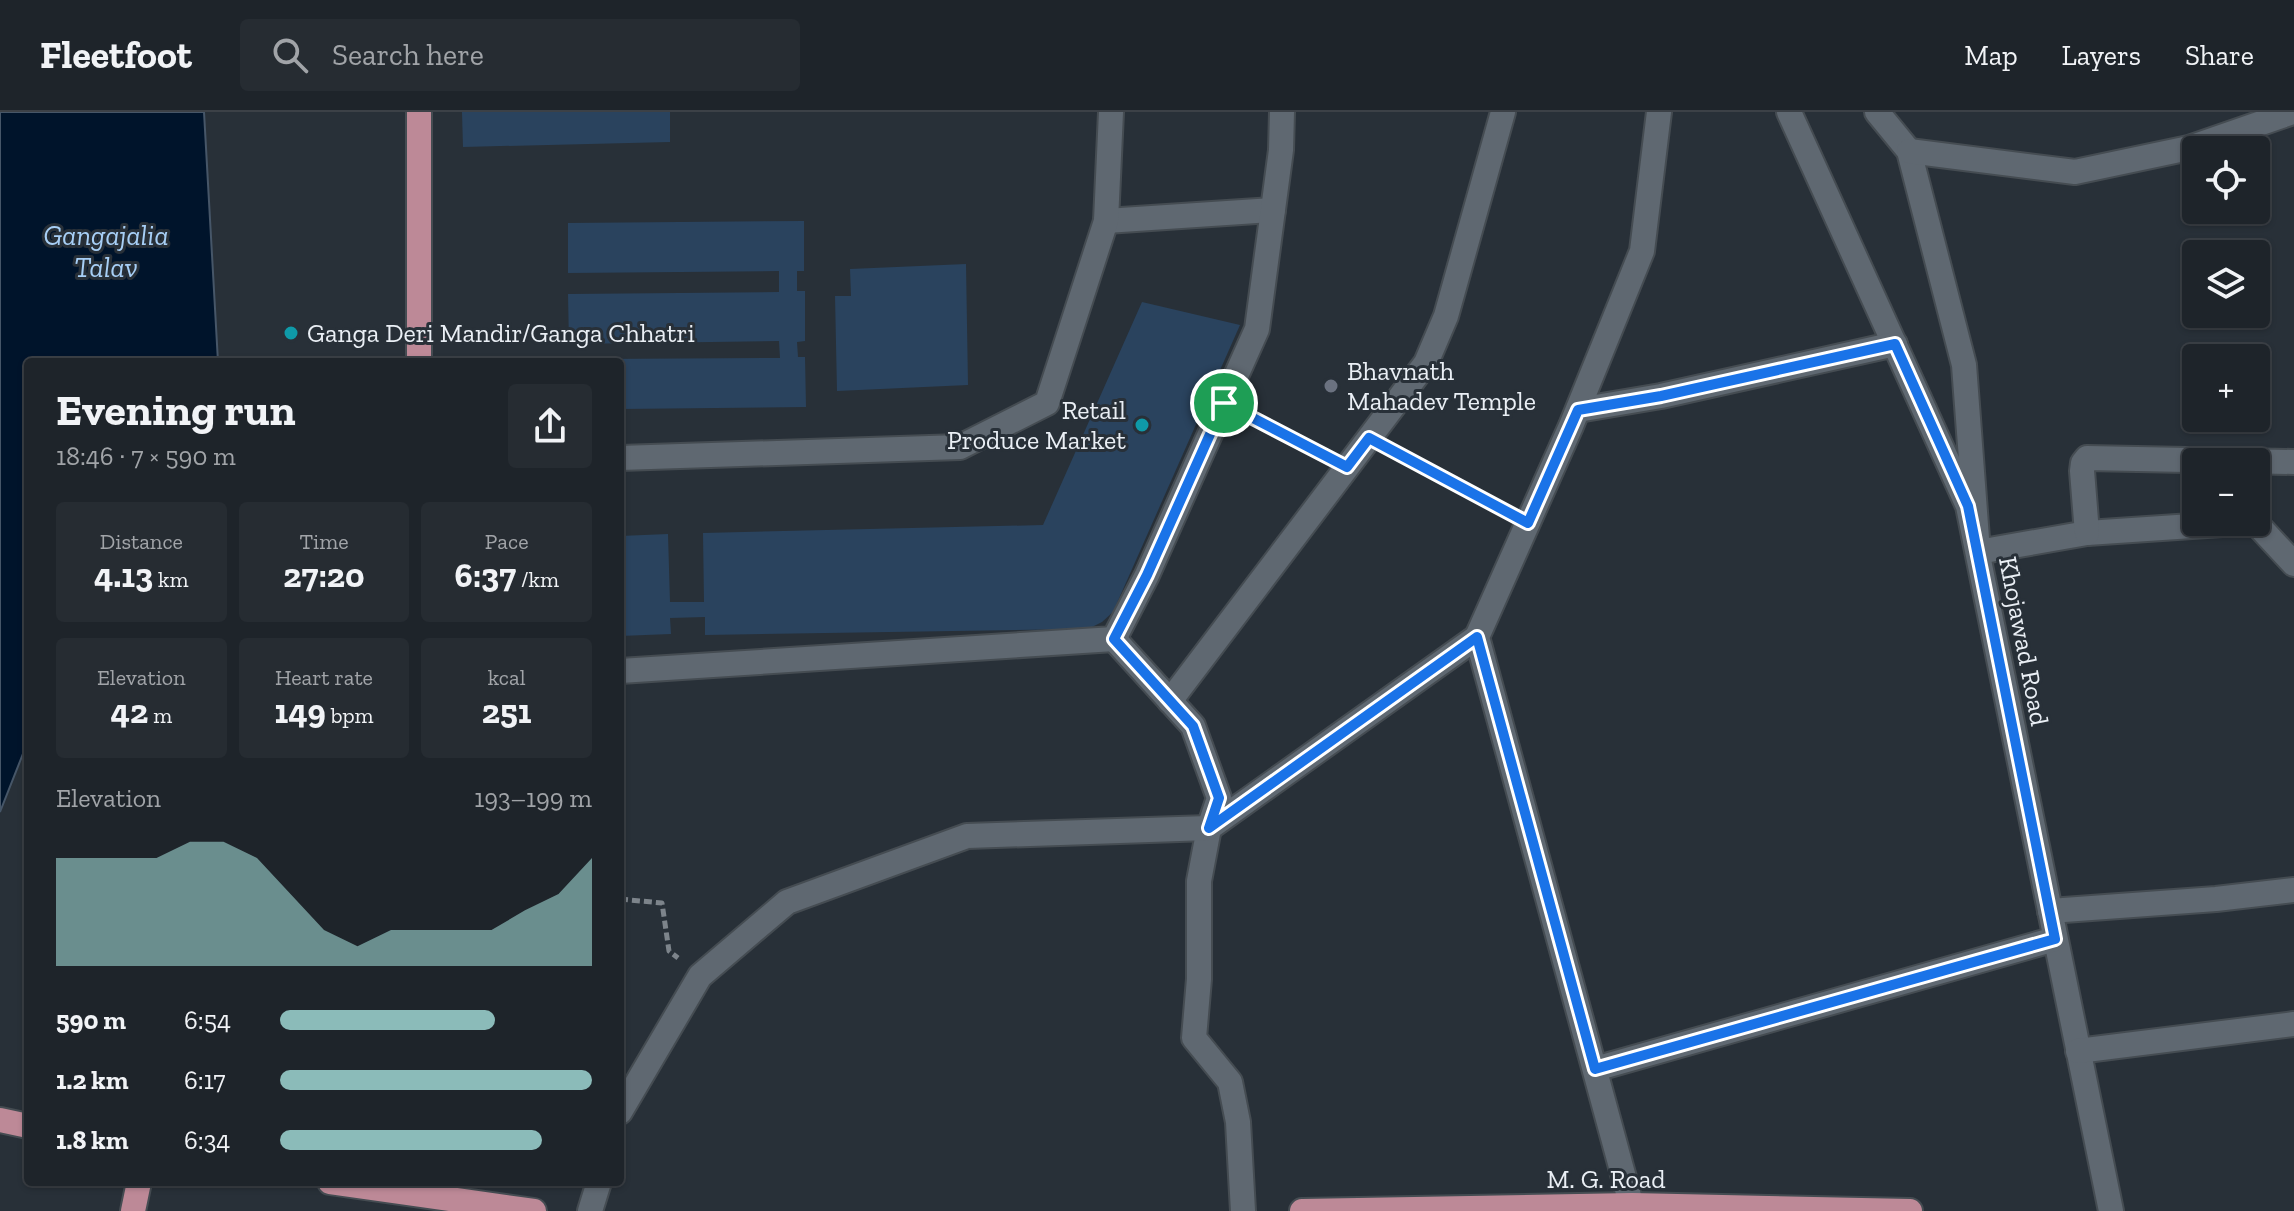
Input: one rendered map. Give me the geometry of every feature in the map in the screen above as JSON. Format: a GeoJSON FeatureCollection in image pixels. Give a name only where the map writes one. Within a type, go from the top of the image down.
{"type":"FeatureCollection","features":[{"type":"Feature","properties":{"kind":"main road"},"geometry":{"type":"LineString","coordinates":[[419,112],[419,358]]}},
{"type":"Feature","properties":{"kind":"main road"},"geometry":{"type":"LineString","coordinates":[[0,1120],[24,1125]]}},
{"type":"Feature","properties":{"kind":"main road"},"geometry":{"type":"LineString","coordinates":[[133,1211],[138,1186]]}},
{"type":"Feature","properties":{"kind":"main road"},"geometry":{"type":"LineString","coordinates":[[360,1186],[534,1211]]}},
{"type":"Feature","properties":{"kind":"main road","name":"M. G. Road"},"geometry":{"type":"LineString","coordinates":[[1302,1211],[1632,1208],[1910,1211]]}},
{"type":"Feature","properties":{"kind":"street"},"geometry":{"type":"LineString","coordinates":[[624,458],[960,447],[1047,403],[1106,221],[1111,112]]}},
{"type":"Feature","properties":{"kind":"street"},"geometry":{"type":"LineString","coordinates":[[1114,639],[1147,575],[1257,329],[1281,150],[1282,112]]}},
{"type":"Feature","properties":{"kind":"street"},"geometry":{"type":"LineString","coordinates":[[1170,701],[1426,363],[1437,342],[1503,112]]}},
{"type":"Feature","properties":{"kind":"street"},"geometry":{"type":"LineString","coordinates":[[624,1105],[700,976],[787,902],[967,836],[1209,828],[1477,637],[1578,410],[1642,251],[1659,112]]}},
{"type":"Feature","properties":{"kind":"street","name":"Khojawad Road"},"geometry":{"type":"LineString","coordinates":[[1789,112],[1968,506],[2111,1211]]}},
{"type":"Feature","properties":{"kind":"street"},"geometry":{"type":"LineString","coordinates":[[1877,112],[1909,151],[1964,365],[1978,552],[2087,533],[2182,527]]}},
{"type":"Feature","properties":{"kind":"street"},"geometry":{"type":"LineString","coordinates":[[1909,151],[2075,172],[2189,148],[2293,112]]}},
{"type":"Feature","properties":{"kind":"street"},"geometry":{"type":"LineString","coordinates":[[1106,221],[1273,210]]}},
{"type":"Feature","properties":{"kind":"street"},"geometry":{"type":"LineString","coordinates":[[1578,410],[1661,396],[1895,344]]}},
{"type":"Feature","properties":{"kind":"street"},"geometry":{"type":"LineString","coordinates":[[2087,533],[2082,471],[2087,458],[2294,462]]}},
{"type":"Feature","properties":{"kind":"street"},"geometry":{"type":"LineString","coordinates":[[2267,536],[2294,564]]}},
{"type":"Feature","properties":{"kind":"street"},"geometry":{"type":"LineString","coordinates":[[1477,637],[1632,1208]]}},
{"type":"Feature","properties":{"kind":"street"},"geometry":{"type":"LineString","coordinates":[[624,671],[1114,639]]}},
{"type":"Feature","properties":{"kind":"street"},"geometry":{"type":"LineString","coordinates":[[1114,639],[1193,726],[1219,798],[1209,828],[1199,881],[1199,979],[1194,1038],[1230,1082],[1238,1122],[1243,1211]]}},
{"type":"Feature","properties":{"kind":"street"},"geometry":{"type":"LineString","coordinates":[[2050,911],[2294,890]]}},
{"type":"Feature","properties":{"kind":"street"},"geometry":{"type":"LineString","coordinates":[[1595,1069],[2055,939]]}},
{"type":"Feature","properties":{"kind":"street"},"geometry":{"type":"LineString","coordinates":[[2078,1051],[2294,1024]]}},
{"type":"Feature","properties":{"kind":"street"},"geometry":{"type":"LineString","coordinates":[[590,1211],[598,1186]]}},
{"type":"Feature","properties":{"kind":"path"},"geometry":{"type":"LineString","coordinates":[[1224,403],[1347,467]]}},
{"type":"Feature","properties":{"kind":"path"},"geometry":{"type":"LineString","coordinates":[[1369,438],[1528,523]]}},
{"type":"Feature","properties":{"kind":"path"},"geometry":{"type":"LineString","coordinates":[[624,899],[662,903],[669,951],[700,976]]}},
{"type":"Feature","properties":{"kind":"water","name":"Gangajalia Talav"},"geometry":{"type":"Polygon","coordinates":[[[0,112],[204,112],[218,358],[24,358],[24,751],[0,812],[0,112]]]}},
{"type":"Feature","properties":{"kind":"building"},"geometry":{"type":"Polygon","coordinates":[[[462,112],[670,112],[670,142],[463,147],[462,112]]]}},
{"type":"Feature","properties":{"kind":"building"},"geometry":{"type":"Polygon","coordinates":[[[804,221],[804,271],[797,271],[797,291],[805,291],[805,341],[797,342],[798,357],[805,357],[806,407],[624,409],[624,359],[780,358],[779,341],[569,344],[568,294],[779,292],[779,271],[568,273],[568,223],[804,221]]]}},
{"type":"Feature","properties":{"kind":"building"},"geometry":{"type":"Polygon","coordinates":[[[966,264],[968,385],[837,391],[835,296],[851,296],[850,269],[966,264]]]}},
{"type":"Feature","properties":{"kind":"building","name":"Retail Produce Market"},"geometry":{"type":"Polygon","coordinates":[[[1142,302],[1240,325],[1113,612],[1102,622],[1076,629],[705,635],[705,617],[670,618],[671,634],[624,636],[624,536],[668,534],[670,602],[704,602],[703,533],[1043,525],[1142,302]]]}},
{"type":"Feature","properties":{"kind":"place","name":"Ganga Deri Mandir/Ganga Chhatri"},"geometry":{"type":"Point","coordinates":[291,333]}},
{"type":"Feature","properties":{"kind":"place","name":"Bhavnath Mahadev Temple"},"geometry":{"type":"Point","coordinates":[1331,386]}},
{"type":"Feature","properties":{"kind":"place","name":"Retail Produce Market"},"geometry":{"type":"Point","coordinates":[1142,425]}},
{"type":"Feature","properties":{"kind":"route"},"geometry":{"type":"LineString","coordinates":[[1895,344],[1968,506],[2055,939],[1595,1069],[1477,637],[1209,828],[1219,798],[1193,726],[1114,639],[1147,575],[1224,403],[1347,467],[1369,438],[1528,523],[1578,410],[1661,396],[1895,344]]}}]}
